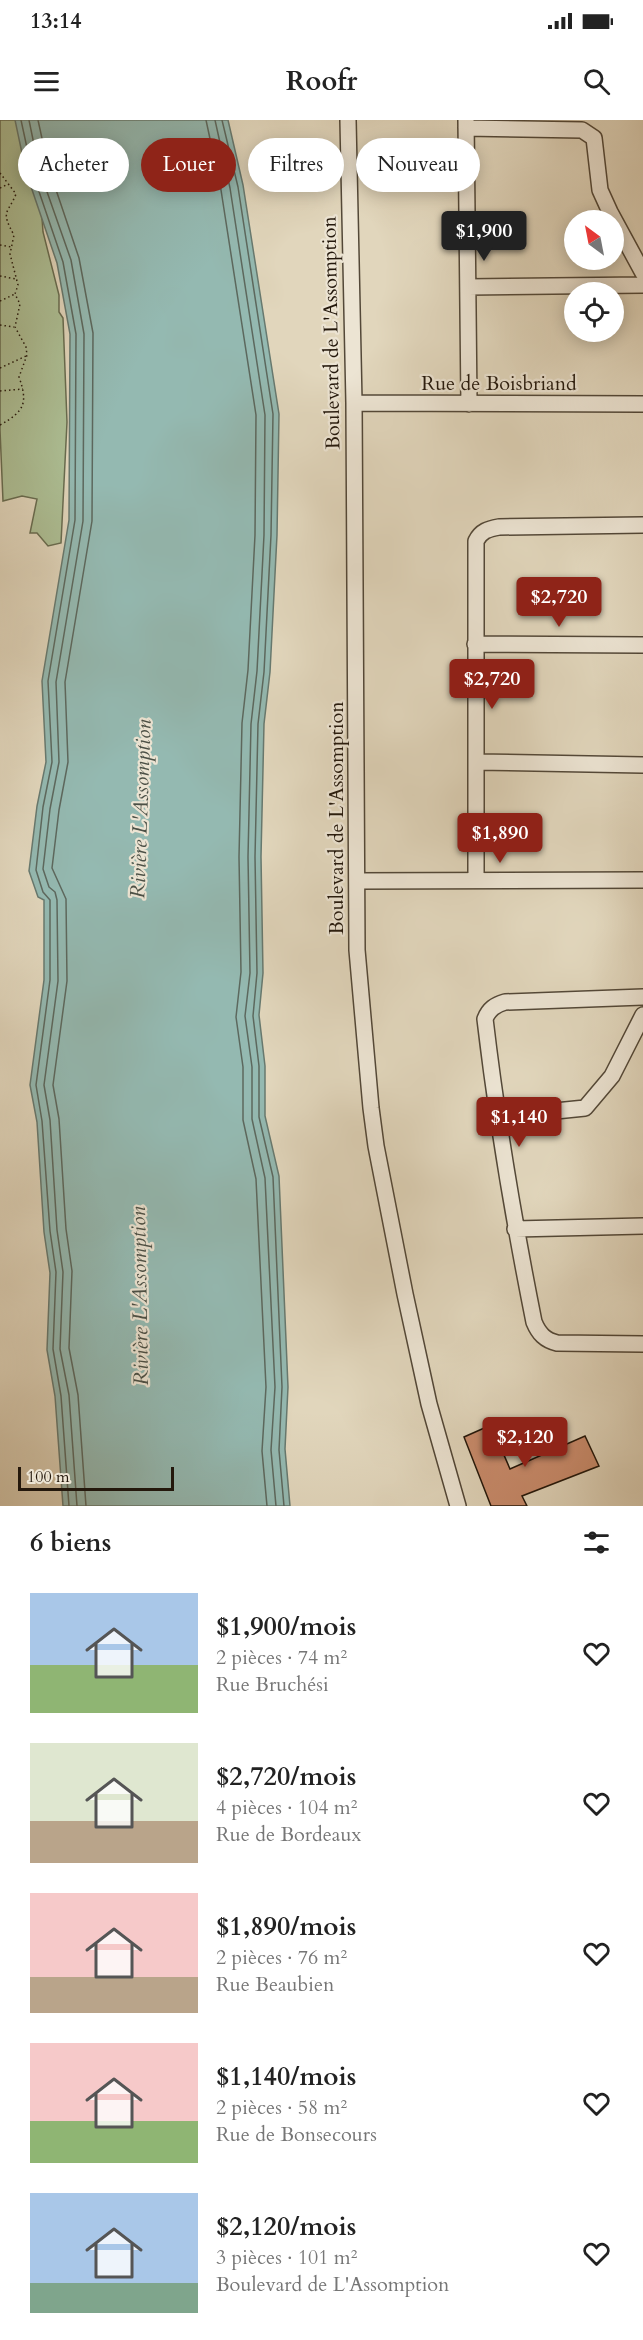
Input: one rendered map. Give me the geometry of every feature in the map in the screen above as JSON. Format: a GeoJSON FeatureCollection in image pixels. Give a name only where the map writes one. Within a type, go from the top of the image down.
{"type":"FeatureCollection","features":[{"type":"Feature","properties":{"kind":"street","name":"Boulevard de L'Assomption"},"geometry":{"type":"LineString","coordinates":[[348,120],[354,403],[357,950],[376,1146],[422,1372],[458,1506]]}},
{"type":"Feature","properties":{"kind":"street"},"geometry":{"type":"LineString","coordinates":[[469,404],[466,124],[582,130],[594,138],[600,190],[643,273]]}},
{"type":"Feature","properties":{"kind":"street"},"geometry":{"type":"LineString","coordinates":[[468,287],[643,285]]}},
{"type":"Feature","properties":{"kind":"street","name":"Rue de Boisbriand"},"geometry":{"type":"LineString","coordinates":[[354,403],[643,404]]}},
{"type":"Feature","properties":{"kind":"street"},"geometry":{"type":"LineString","coordinates":[[477,880],[476,541],[480,534],[489,528],[643,525]]}},
{"type":"Feature","properties":{"kind":"street"},"geometry":{"type":"LineString","coordinates":[[475,644],[643,645]]}},
{"type":"Feature","properties":{"kind":"street"},"geometry":{"type":"LineString","coordinates":[[476,762],[643,765]]}},
{"type":"Feature","properties":{"kind":"street"},"geometry":{"type":"LineString","coordinates":[[357,881],[643,880]]}},
{"type":"Feature","properties":{"kind":"street"},"geometry":{"type":"LineString","coordinates":[[643,997],[505,1002],[488,1011],[485,1019],[497,1117],[515,1229],[534,1323],[545,1338],[557,1342],[643,1344]]}},
{"type":"Feature","properties":{"kind":"street"},"geometry":{"type":"LineString","coordinates":[[497,1117],[585,1108],[612,1076],[643,1015]]}},
{"type":"Feature","properties":{"kind":"street"},"geometry":{"type":"LineString","coordinates":[[515,1229],[643,1226]]}},
{"type":"Feature","properties":{"kind":"path"},"geometry":{"type":"LineString","coordinates":[[0,172],[16,194],[5,209],[5,218],[14,235],[10,254],[18,285],[15,294],[20,304],[15,327],[26,347],[27,355],[19,377],[24,389],[24,400],[20,411],[0,425]]}},
{"type":"Feature","properties":{"kind":"path"},"geometry":{"type":"LineString","coordinates":[[0,188],[8,183]]}},
{"type":"Feature","properties":{"kind":"path"},"geometry":{"type":"LineString","coordinates":[[0,245],[12,247]]}},
{"type":"Feature","properties":{"kind":"path"},"geometry":{"type":"LineString","coordinates":[[0,276],[16,279]]}},
{"type":"Feature","properties":{"kind":"path"},"geometry":{"type":"LineString","coordinates":[[0,301],[15,294]]}},
{"type":"Feature","properties":{"kind":"path"},"geometry":{"type":"LineString","coordinates":[[0,325],[15,327]]}},
{"type":"Feature","properties":{"kind":"path"},"geometry":{"type":"LineString","coordinates":[[0,368],[27,355]]}},
{"type":"Feature","properties":{"kind":"path"},"geometry":{"type":"LineString","coordinates":[[0,391],[24,389]]}},
{"type":"Feature","properties":{"kind":"green space"},"geometry":{"type":"Polygon","coordinates":[[[0,120],[21,120],[25,138],[18,138],[18,192],[38,192],[43,232],[59,295],[59,312],[63,318],[67,422],[61,543],[48,546],[37,533],[30,533],[37,499],[22,496],[3,501],[0,430],[0,120]]]}},
{"type":"Feature","properties":{"kind":"water","name":"Rivière L'Assomption"},"geometry":{"type":"Polygon","coordinates":[[[15,120],[228,120],[232,138],[141,138],[141,192],[236,192],[236,155],[243,185],[279,414],[277,535],[270,672],[264,724],[261,857],[263,973],[259,1015],[265,1066],[265,1116],[279,1176],[288,1387],[285,1449],[290,1506],[63,1506],[55,1396],[47,1350],[50,1273],[44,1232],[37,1122],[30,1085],[44,980],[44,900],[38,897],[29,871],[37,806],[46,762],[42,681],[69,520],[70,334],[57,263],[33,192],[129,192],[129,138],[19,138],[15,120]]]}},
{"type":"Feature","properties":{"kind":"building"},"geometry":{"type":"Polygon","coordinates":[[[491,1425],[510,1469],[585,1436],[599,1466],[522,1496],[527,1506],[491,1506],[464,1437],[491,1425]]]}}]}
